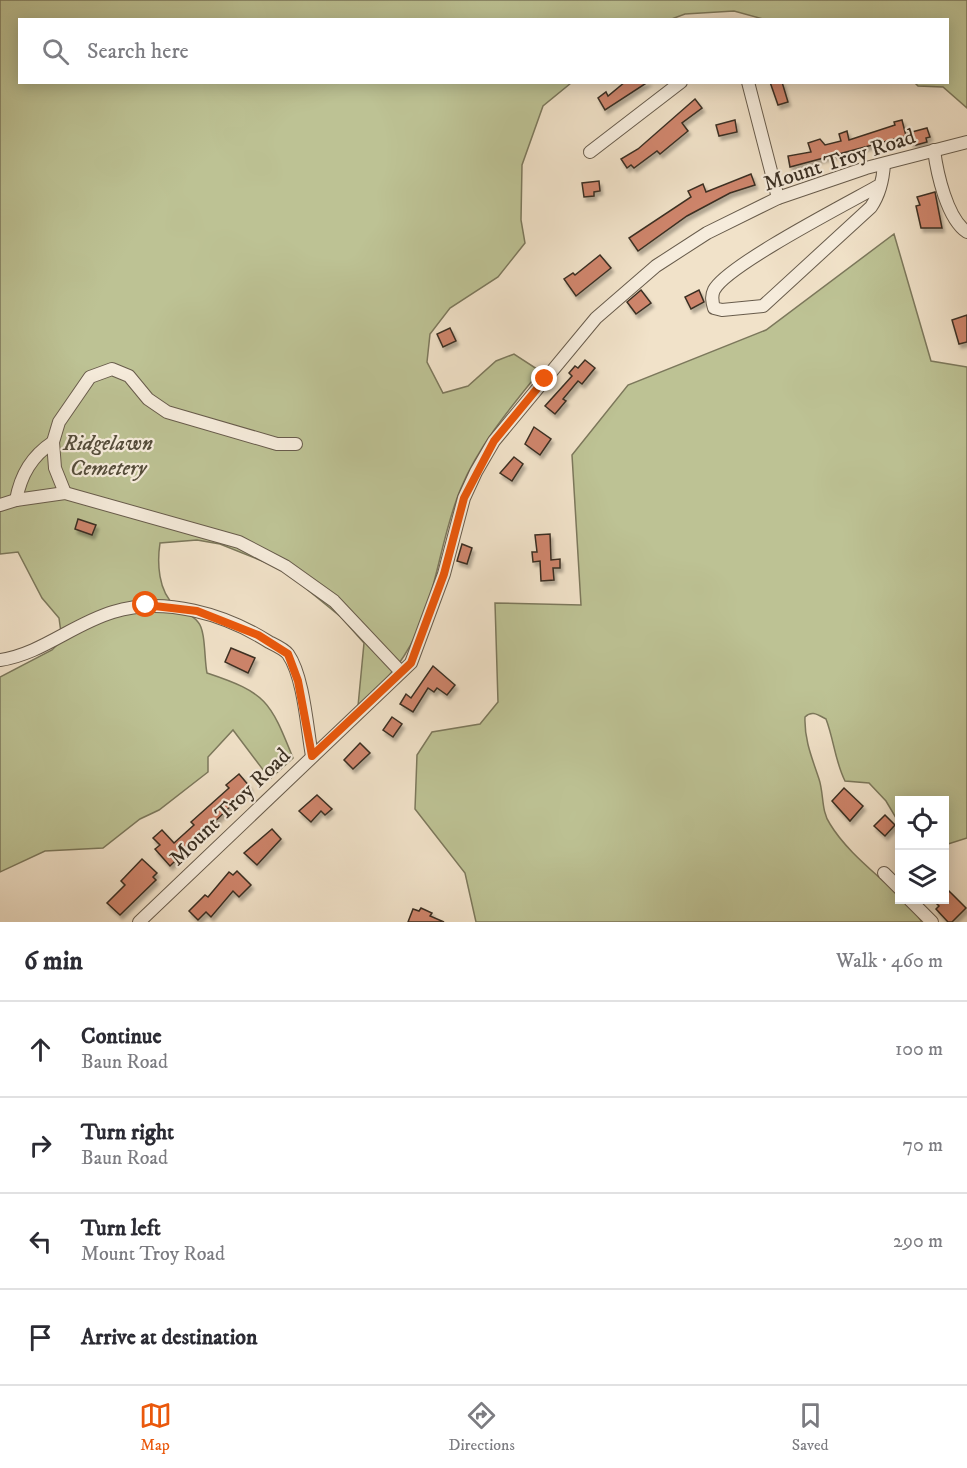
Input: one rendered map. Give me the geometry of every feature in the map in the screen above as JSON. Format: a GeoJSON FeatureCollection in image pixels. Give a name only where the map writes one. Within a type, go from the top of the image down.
{"type":"FeatureCollection","features":[{"type":"Feature","properties":{"kind":"street"},"geometry":{"type":"LineString","coordinates":[[590,152],[678,84]]}},
{"type":"Feature","properties":{"kind":"street"},"geometry":{"type":"LineString","coordinates":[[749,84],[778,198]]}},
{"type":"Feature","properties":{"kind":"street","name":"Mount Troy Road"},"geometry":{"type":"LineString","coordinates":[[141,922],[411,663],[423,637],[444,574],[464,498],[494,441],[580,336],[633,285],[707,233],[778,198],[884,164],[967,142]]}},
{"type":"Feature","properties":{"kind":"street"},"geometry":{"type":"LineString","coordinates":[[934,150],[937,174],[954,216],[967,232]]}},
{"type":"Feature","properties":{"kind":"street"},"geometry":{"type":"LineString","coordinates":[[880,185],[743,264],[713,291],[714,308],[722,310],[763,306],[871,207],[880,185],[884,164]]}},
{"type":"Feature","properties":{"kind":"street"},"geometry":{"type":"LineString","coordinates":[[64,494],[55,468],[53,442],[59,422],[90,377],[112,369],[129,376],[148,399],[167,412],[277,444],[296,444]]}},
{"type":"Feature","properties":{"kind":"street"},"geometry":{"type":"LineString","coordinates":[[16,500],[19,485],[36,454],[53,442]]}},
{"type":"Feature","properties":{"kind":"street"},"geometry":{"type":"LineString","coordinates":[[0,505],[16,500],[64,494],[240,542],[267,556],[334,601],[401,672]]}},
{"type":"Feature","properties":{"kind":"street"},"geometry":{"type":"LineString","coordinates":[[0,660],[18,657],[111,612],[146,605],[197,611],[258,635],[288,654],[298,681],[312,756]]}},
{"type":"Feature","properties":{"kind":"street"},"geometry":{"type":"LineString","coordinates":[[884,873],[895,884]]}},
{"type":"Feature","properties":{"kind":"street"},"geometry":{"type":"LineString","coordinates":[[914,904],[932,922]]}},
{"type":"Feature","properties":{"kind":"green space","name":"Ridgelawn Cemetery"},"geometry":{"type":"Polygon","coordinates":[[[0,0],[967,0],[967,108],[943,87],[916,84],[949,84],[949,18],[760,18],[734,11],[685,14],[674,18],[18,18],[18,84],[570,84],[543,106],[522,165],[521,220],[525,243],[498,277],[450,308],[430,334],[427,362],[443,393],[468,386],[496,361],[514,354],[540,371],[496,427],[468,472],[453,509],[424,616],[415,637],[399,663],[358,706],[364,643],[341,617],[282,569],[220,544],[197,540],[160,543],[159,568],[162,585],[169,600],[193,617],[201,626],[207,673],[255,694],[272,711],[278,723],[293,758],[270,779],[233,730],[208,757],[208,772],[159,810],[140,819],[103,848],[45,851],[0,872],[0,677],[52,650],[62,640],[59,618],[42,598],[18,552],[0,554],[0,0]]]}},
{"type":"Feature","properties":{"kind":"green space"},"geometry":{"type":"Polygon","coordinates":[[[894,234],[931,361],[967,367],[967,838],[949,844],[949,796],[895,796],[895,816],[886,801],[869,783],[845,781],[826,719],[810,714],[805,717],[806,733],[821,785],[827,819],[851,851],[895,892],[895,904],[906,904],[922,922],[476,922],[465,873],[415,809],[417,755],[432,732],[480,724],[498,702],[495,603],[581,605],[572,455],[628,385],[766,330],[894,234]]]}},
{"type":"Feature","properties":{"kind":"building"},"geometry":{"type":"Polygon","coordinates":[[[623,84],[645,84],[605,110],[598,98],[606,92],[608,96],[623,84]]]}},
{"type":"Feature","properties":{"kind":"building"},"geometry":{"type":"Polygon","coordinates":[[[771,84],[783,84],[788,102],[778,105],[771,84]]]}},
{"type":"Feature","properties":{"kind":"building"},"geometry":{"type":"Polygon","coordinates":[[[695,99],[702,108],[682,123],[688,131],[660,154],[657,151],[634,168],[631,165],[627,168],[621,159],[638,149],[695,99]]]}},
{"type":"Feature","properties":{"kind":"building"},"geometry":{"type":"Polygon","coordinates":[[[735,120],[737,132],[719,136],[716,125],[735,120]]]}},
{"type":"Feature","properties":{"kind":"building"},"geometry":{"type":"Polygon","coordinates":[[[902,120],[906,136],[790,167],[788,156],[811,152],[808,143],[820,139],[825,145],[841,141],[839,134],[847,131],[849,140],[895,125],[894,122],[902,120]]]}},
{"type":"Feature","properties":{"kind":"building"},"geometry":{"type":"Polygon","coordinates":[[[927,128],[930,137],[926,138],[927,142],[916,145],[915,142],[911,143],[908,133],[927,128]]]}},
{"type":"Feature","properties":{"kind":"building"},"geometry":{"type":"Polygon","coordinates":[[[751,174],[755,185],[730,193],[687,216],[638,251],[629,238],[691,197],[688,191],[703,184],[706,192],[751,174]]]}},
{"type":"Feature","properties":{"kind":"building"},"geometry":{"type":"Polygon","coordinates":[[[599,181],[600,191],[594,192],[594,196],[584,197],[582,183],[599,181]]]}},
{"type":"Feature","properties":{"kind":"building"},"geometry":{"type":"Polygon","coordinates":[[[935,192],[942,228],[921,228],[916,206],[920,205],[917,197],[935,192]]]}},
{"type":"Feature","properties":{"kind":"building"},"geometry":{"type":"Polygon","coordinates":[[[600,255],[611,268],[576,296],[564,279],[573,273],[575,275],[600,255]]]}},
{"type":"Feature","properties":{"kind":"building"},"geometry":{"type":"Polygon","coordinates":[[[641,290],[651,303],[636,314],[627,302],[641,290]]]}},
{"type":"Feature","properties":{"kind":"building"},"geometry":{"type":"Polygon","coordinates":[[[699,290],[704,302],[691,309],[685,297],[699,290]]]}},
{"type":"Feature","properties":{"kind":"building"},"geometry":{"type":"Polygon","coordinates":[[[967,315],[967,342],[959,344],[952,320],[967,315]]]}},
{"type":"Feature","properties":{"kind":"building"},"geometry":{"type":"Polygon","coordinates":[[[450,328],[456,341],[443,347],[437,334],[450,328]]]}},
{"type":"Feature","properties":{"kind":"building"},"geometry":{"type":"Polygon","coordinates":[[[585,360],[595,368],[582,384],[578,381],[563,399],[566,401],[555,414],[545,406],[572,376],[569,373],[575,366],[578,368],[585,360]]]}},
{"type":"Feature","properties":{"kind":"building"},"geometry":{"type":"Polygon","coordinates":[[[534,427],[551,439],[540,455],[525,444],[534,427]]]}},
{"type":"Feature","properties":{"kind":"building"},"geometry":{"type":"Polygon","coordinates":[[[514,457],[523,464],[512,481],[500,473],[514,457]]]}},
{"type":"Feature","properties":{"kind":"building"},"geometry":{"type":"Polygon","coordinates":[[[78,519],[96,525],[92,535],[75,529],[78,519]]]}},
{"type":"Feature","properties":{"kind":"building"},"geometry":{"type":"Polygon","coordinates":[[[550,534],[551,560],[560,559],[560,568],[553,568],[554,580],[541,581],[540,561],[533,562],[532,552],[537,552],[535,535],[550,534]]]}},
{"type":"Feature","properties":{"kind":"building"},"geometry":{"type":"Polygon","coordinates":[[[462,544],[472,548],[467,564],[457,561],[462,544]]]}},
{"type":"Feature","properties":{"kind":"building"},"geometry":{"type":"Polygon","coordinates":[[[231,648],[255,658],[248,673],[225,662],[231,648]]]}},
{"type":"Feature","properties":{"kind":"building"},"geometry":{"type":"Polygon","coordinates":[[[433,666],[455,685],[447,695],[437,688],[434,692],[428,688],[413,712],[400,704],[406,694],[411,698],[433,666]]]}},
{"type":"Feature","properties":{"kind":"building"},"geometry":{"type":"Polygon","coordinates":[[[392,717],[402,724],[393,737],[383,730],[392,717]]]}},
{"type":"Feature","properties":{"kind":"building"},"geometry":{"type":"Polygon","coordinates":[[[360,743],[370,753],[353,769],[344,760],[360,743]]]}},
{"type":"Feature","properties":{"kind":"building"},"geometry":{"type":"Polygon","coordinates":[[[239,774],[250,787],[170,866],[155,849],[160,845],[153,838],[162,830],[174,843],[194,825],[191,822],[229,788],[226,785],[239,774]]]}},
{"type":"Feature","properties":{"kind":"building"},"geometry":{"type":"Polygon","coordinates":[[[844,788],[863,806],[850,821],[832,801],[844,788]]]}},
{"type":"Feature","properties":{"kind":"building"},"geometry":{"type":"Polygon","coordinates":[[[317,795],[332,809],[325,815],[321,811],[311,822],[299,811],[317,795]]]}},
{"type":"Feature","properties":{"kind":"building"},"geometry":{"type":"Polygon","coordinates":[[[885,815],[895,825],[885,836],[874,826],[885,815]]]}},
{"type":"Feature","properties":{"kind":"building"},"geometry":{"type":"Polygon","coordinates":[[[272,829],[281,839],[257,865],[244,853],[272,829]]]}},
{"type":"Feature","properties":{"kind":"building"},"geometry":{"type":"Polygon","coordinates":[[[142,859],[157,873],[153,877],[156,880],[120,915],[107,903],[125,885],[121,881],[142,859]]]}},
{"type":"Feature","properties":{"kind":"building"},"geometry":{"type":"Polygon","coordinates":[[[237,871],[251,885],[239,897],[233,891],[211,917],[206,912],[198,920],[189,911],[205,895],[208,897],[229,872],[233,875],[237,871]]]}},
{"type":"Feature","properties":{"kind":"building"},"geometry":{"type":"Polygon","coordinates":[[[949,891],[966,908],[952,922],[948,922],[936,909],[939,906],[937,904],[949,904],[949,891]]]}},
{"type":"Feature","properties":{"kind":"building"},"geometry":{"type":"Polygon","coordinates":[[[421,908],[432,913],[430,916],[444,922],[408,922],[413,909],[419,911],[421,908]]]}},
{"type":"Feature","properties":{"kind":"route"},"geometry":{"type":"LineString","coordinates":[[146,605],[197,611],[258,635],[288,654],[298,681],[312,756],[411,663],[430,618],[464,498],[476,472],[494,441],[545,379]]}}]}
